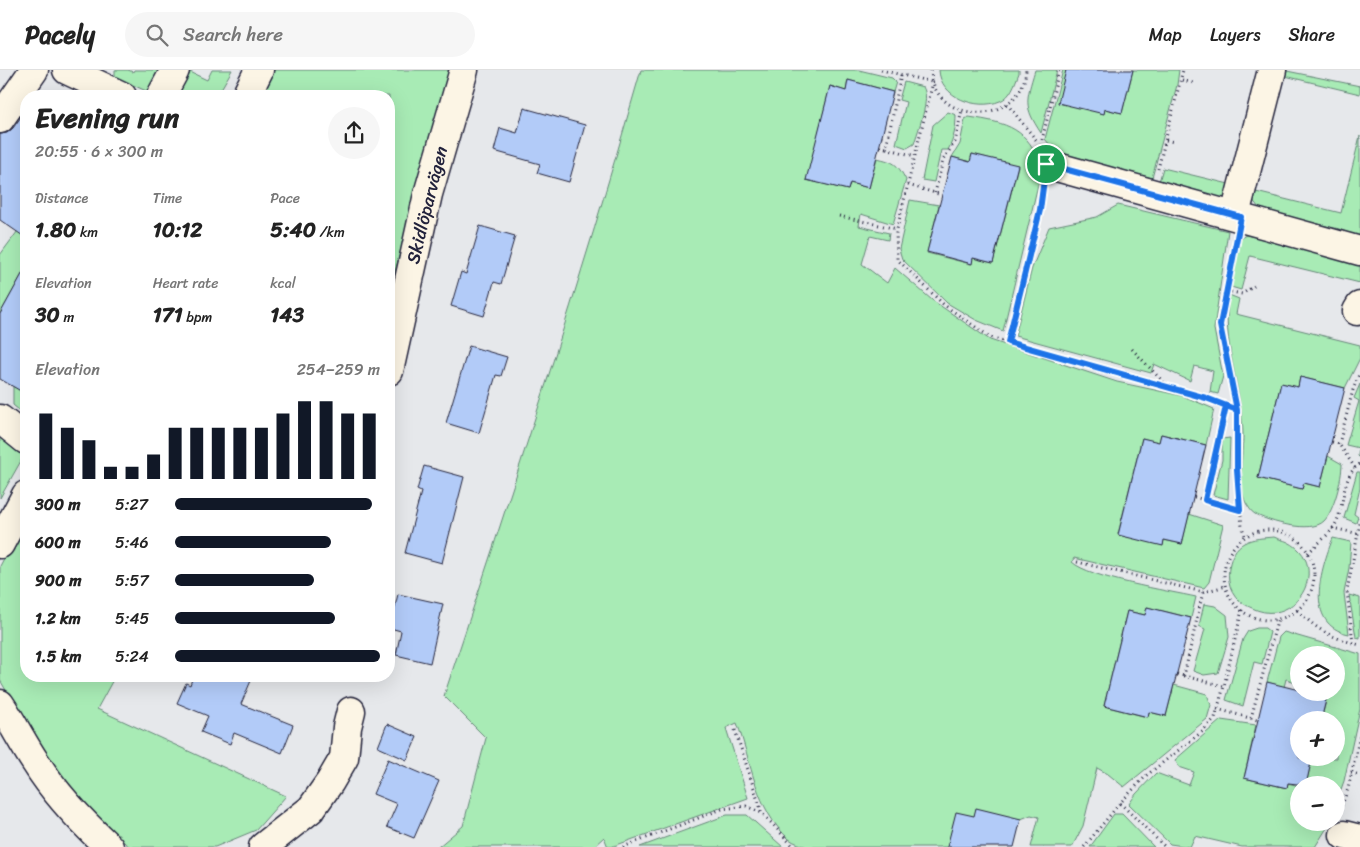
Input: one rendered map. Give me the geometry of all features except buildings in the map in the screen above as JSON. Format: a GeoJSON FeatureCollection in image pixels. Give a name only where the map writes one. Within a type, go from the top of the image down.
{"type":"FeatureCollection","features":[{"type":"Feature","properties":{"kind":"street"},"geometry":{"type":"LineString","coordinates":[[20,90],[34,70]]}},
{"type":"Feature","properties":{"kind":"street"},"geometry":{"type":"LineString","coordinates":[[66,70],[109,90]]}},
{"type":"Feature","properties":{"kind":"street"},"geometry":{"type":"LineString","coordinates":[[164,90],[174,70]]}},
{"type":"Feature","properties":{"kind":"street"},"geometry":{"type":"LineString","coordinates":[[249,90],[259,70]]}},
{"type":"Feature","properties":{"kind":"street","name":"Skidlöparvägen"},"geometry":{"type":"LineString","coordinates":[[395,344],[428,194],[464,70]]}},
{"type":"Feature","properties":{"kind":"street"},"geometry":{"type":"LineString","coordinates":[[1238,216],[1272,70]]}},
{"type":"Feature","properties":{"kind":"street"},"geometry":{"type":"LineString","coordinates":[[0,119],[20,90]]}},
{"type":"Feature","properties":{"kind":"street"},"geometry":{"type":"LineString","coordinates":[[1043,154],[1152,192],[1360,251]]}},
{"type":"Feature","properties":{"kind":"street"},"geometry":{"type":"LineString","coordinates":[[0,419],[20,435]]}},
{"type":"Feature","properties":{"kind":"street"},"geometry":{"type":"LineString","coordinates":[[0,544],[20,506]]}},
{"type":"Feature","properties":{"kind":"street"},"geometry":{"type":"LineString","coordinates":[[0,704],[36,764],[58,794],[86,826],[109,847]]}},
{"type":"Feature","properties":{"kind":"street"},"geometry":{"type":"LineString","coordinates":[[263,847],[311,809],[330,782],[344,758],[351,711]]}},
{"type":"Feature","properties":{"kind":"path"},"geometry":{"type":"LineString","coordinates":[[881,70],[933,82]]}},
{"type":"Feature","properties":{"kind":"path"},"geometry":{"type":"LineString","coordinates":[[931,70],[933,82],[943,99],[962,110],[980,114],[996,110],[1007,104],[1021,89],[1026,70]]}},
{"type":"Feature","properties":{"kind":"path"},"geometry":{"type":"LineString","coordinates":[[1008,342],[1040,210],[1043,154],[1059,70]]}},
{"type":"Feature","properties":{"kind":"path"},"geometry":{"type":"LineString","coordinates":[[1152,192],[1183,70]]}},
{"type":"Feature","properties":{"kind":"path"},"geometry":{"type":"LineString","coordinates":[[886,148],[901,75]]}},
{"type":"Feature","properties":{"kind":"path"},"geometry":{"type":"LineString","coordinates":[[1182,80],[1192,83]]}},
{"type":"Feature","properties":{"kind":"path"},"geometry":{"type":"LineString","coordinates":[[933,82],[897,231],[897,259],[944,305],[990,337],[1206,398],[1237,410]]}},
{"type":"Feature","properties":{"kind":"path"},"geometry":{"type":"LineString","coordinates":[[1007,104],[1043,154]]}},
{"type":"Feature","properties":{"kind":"path"},"geometry":{"type":"LineString","coordinates":[[935,193],[944,160],[955,142],[962,110]]}},
{"type":"Feature","properties":{"kind":"path"},"geometry":{"type":"LineString","coordinates":[[1166,140],[1174,142]]}},
{"type":"Feature","properties":{"kind":"path"},"geometry":{"type":"LineString","coordinates":[[880,147],[915,156]]}},
{"type":"Feature","properties":{"kind":"path"},"geometry":{"type":"LineString","coordinates":[[908,185],[942,195]]}},
{"type":"Feature","properties":{"kind":"path"},"geometry":{"type":"LineString","coordinates":[[840,216],[897,231]]}},
{"type":"Feature","properties":{"kind":"path"},"geometry":{"type":"LineString","coordinates":[[1238,216],[1221,332],[1237,410],[1237,469],[1244,536]]}},
{"type":"Feature","properties":{"kind":"path"},"geometry":{"type":"LineString","coordinates":[[1226,291],[1242,294],[1254,286]]}},
{"type":"Feature","properties":{"kind":"path"},"geometry":{"type":"LineString","coordinates":[[1132,349],[1168,387]]}},
{"type":"Feature","properties":{"kind":"path"},"geometry":{"type":"LineString","coordinates":[[1339,444],[1352,390],[1360,372]]}},
{"type":"Feature","properties":{"kind":"path"},"geometry":{"type":"LineString","coordinates":[[1205,500],[1226,406]]}},
{"type":"Feature","properties":{"kind":"path"},"geometry":{"type":"LineString","coordinates":[[1332,442],[1339,444],[1355,468]]}},
{"type":"Feature","properties":{"kind":"path"},"geometry":{"type":"LineString","coordinates":[[1308,553],[1332,528],[1338,517],[1349,476],[1360,464]]}},
{"type":"Feature","properties":{"kind":"path"},"geometry":{"type":"LineString","coordinates":[[1194,497],[1240,510]]}},
{"type":"Feature","properties":{"kind":"path"},"geometry":{"type":"LineString","coordinates":[[1353,643],[1347,591],[1360,523]]}},
{"type":"Feature","properties":{"kind":"path"},"geometry":{"type":"LineString","coordinates":[[1332,528],[1359,534]]}},
{"type":"Feature","properties":{"kind":"path"},"geometry":{"type":"LineString","coordinates":[[1262,531],[1278,532],[1298,542],[1308,553],[1313,568],[1313,583],[1308,597],[1297,610],[1285,616],[1270,619],[1254,616],[1242,610],[1230,597],[1223,568],[1227,554],[1235,543],[1244,536],[1262,531]]}},
{"type":"Feature","properties":{"kind":"path"},"geometry":{"type":"LineString","coordinates":[[1077,562],[1204,592],[1226,586]]}},
{"type":"Feature","properties":{"kind":"path"},"geometry":{"type":"LineString","coordinates":[[1184,676],[1204,592]]}},
{"type":"Feature","properties":{"kind":"path"},"geometry":{"type":"LineString","coordinates":[[1084,847],[1120,803],[1147,775],[1203,731],[1215,718],[1242,610]]}},
{"type":"Feature","properties":{"kind":"path"},"geometry":{"type":"LineString","coordinates":[[1297,610],[1315,628],[1333,638],[1360,645]]}},
{"type":"Feature","properties":{"kind":"path"},"geometry":{"type":"LineString","coordinates":[[1251,718],[1278,617]]}},
{"type":"Feature","properties":{"kind":"path"},"geometry":{"type":"LineString","coordinates":[[1177,674],[1224,686]]}},
{"type":"Feature","properties":{"kind":"path"},"geometry":{"type":"LineString","coordinates":[[1217,709],[1258,720]]}},
{"type":"Feature","properties":{"kind":"path"},"geometry":{"type":"LineString","coordinates":[[735,730],[762,813]]}},
{"type":"Feature","properties":{"kind":"path"},"geometry":{"type":"LineString","coordinates":[[1348,829],[1351,773],[1360,735]]}},
{"type":"Feature","properties":{"kind":"path"},"geometry":{"type":"LineString","coordinates":[[1351,773],[1360,775]]}},
{"type":"Feature","properties":{"kind":"path"},"geometry":{"type":"LineString","coordinates":[[1120,803],[1165,847]]}},
{"type":"Feature","properties":{"kind":"path"},"geometry":{"type":"LineString","coordinates":[[623,847],[722,809],[746,806],[762,813],[794,847]]}},
{"type":"Feature","properties":{"kind":"green space"},"geometry":{"type":"Polygon","coordinates":[[[115,70],[133,72],[134,70],[165,70],[155,90],[144,90],[115,77],[115,70]]]}},
{"type":"Feature","properties":{"kind":"green space"},"geometry":{"type":"Polygon","coordinates":[[[186,70],[207,80],[212,70],[232,70],[220,90],[175,90],[186,70]]]}},
{"type":"Feature","properties":{"kind":"green space"},"geometry":{"type":"Polygon","coordinates":[[[271,70],[449,70],[395,272],[395,90],[260,90],[271,70]]]}},
{"type":"Feature","properties":{"kind":"green space"},"geometry":{"type":"Polygon","coordinates":[[[641,70],[859,70],[892,78],[896,82],[893,92],[848,80],[846,91],[830,86],[807,180],[848,190],[850,183],[869,188],[877,158],[891,162],[900,170],[906,180],[893,224],[861,214],[859,226],[889,233],[888,240],[870,236],[862,264],[887,283],[895,268],[932,300],[990,340],[1117,382],[1183,396],[1214,409],[1206,445],[1161,434],[1159,443],[1142,438],[1118,534],[1163,545],[1164,540],[1182,544],[1189,514],[1223,525],[1209,582],[1204,588],[1074,558],[1072,562],[1081,568],[1112,579],[1196,597],[1191,618],[1147,607],[1145,615],[1127,611],[1104,706],[1147,717],[1149,712],[1166,716],[1174,685],[1207,694],[1211,705],[1207,719],[1124,787],[1097,768],[1083,826],[1072,847],[1031,847],[1039,817],[1031,815],[1021,819],[974,816],[947,847],[807,847],[798,844],[789,839],[769,814],[756,785],[737,723],[726,728],[748,798],[611,847],[608,847],[604,837],[593,847],[438,847],[463,826],[486,738],[444,696],[521,462],[641,70]]]}},
{"type":"Feature","properties":{"kind":"green space"},"geometry":{"type":"Polygon","coordinates":[[[939,70],[1019,70],[1019,73],[1012,89],[1004,99],[991,104],[981,104],[971,103],[953,94],[946,88],[939,70]]]}},
{"type":"Feature","properties":{"kind":"green space"},"geometry":{"type":"Polygon","coordinates":[[[1035,70],[1057,70],[1041,133],[1031,116],[1028,103],[1035,70]]]}},
{"type":"Feature","properties":{"kind":"green space"},"geometry":{"type":"Polygon","coordinates":[[[1063,70],[1066,70],[1104,113],[1105,109],[1122,113],[1133,70],[1179,70],[1177,85],[1152,178],[1063,156],[1055,151],[1045,139],[1063,70]]]}},
{"type":"Feature","properties":{"kind":"green space"},"geometry":{"type":"Polygon","coordinates":[[[1282,70],[1360,86],[1360,94],[1285,76],[1282,70]]]}},
{"type":"Feature","properties":{"kind":"green space"},"geometry":{"type":"Polygon","coordinates":[[[904,82],[923,87],[926,99],[914,144],[907,148],[896,144],[906,102],[899,100],[904,82]]]}},
{"type":"Feature","properties":{"kind":"green space"},"geometry":{"type":"Polygon","coordinates":[[[948,112],[956,115],[952,142],[948,150],[941,150],[934,182],[922,180],[933,125],[948,112]]]}},
{"type":"Feature","properties":{"kind":"green space"},"geometry":{"type":"Polygon","coordinates":[[[969,117],[1006,125],[1015,130],[1030,144],[1042,168],[1003,331],[976,320],[947,303],[902,259],[899,249],[910,200],[939,205],[927,253],[971,264],[973,258],[993,263],[1018,166],[972,154],[970,162],[952,157],[960,144],[965,119],[969,117]]]}},
{"type":"Feature","properties":{"kind":"green space"},"geometry":{"type":"Polygon","coordinates":[[[1360,136],[1360,238],[1339,229],[1267,212],[1259,208],[1252,199],[1253,179],[1259,179],[1256,192],[1341,213],[1360,136]]]}},
{"type":"Feature","properties":{"kind":"green space"},"geometry":{"type":"Polygon","coordinates":[[[1163,168],[1229,184],[1229,196],[1221,199],[1158,185],[1163,168]]]}},
{"type":"Feature","properties":{"kind":"green space"},"geometry":{"type":"Polygon","coordinates":[[[1118,205],[1228,231],[1214,329],[1223,376],[1218,394],[1210,392],[1213,371],[1194,366],[1190,381],[1154,364],[1151,373],[1015,336],[1032,268],[1049,227],[1097,217],[1118,205]]]}},
{"type":"Feature","properties":{"kind":"green space"},"geometry":{"type":"Polygon","coordinates":[[[20,228],[20,278],[0,314],[0,255],[20,228]]]}},
{"type":"Feature","properties":{"kind":"green space"},"geometry":{"type":"Polygon","coordinates":[[[1246,235],[1331,255],[1360,266],[1360,283],[1250,256],[1241,290],[1231,287],[1239,239],[1246,235]]]}},
{"type":"Feature","properties":{"kind":"green space"},"geometry":{"type":"Polygon","coordinates":[[[1229,295],[1239,299],[1236,314],[1360,345],[1360,358],[1345,388],[1300,377],[1298,387],[1281,383],[1258,478],[1302,489],[1304,483],[1320,487],[1328,456],[1342,464],[1339,486],[1331,510],[1324,521],[1318,525],[1300,527],[1261,517],[1250,509],[1243,496],[1241,479],[1242,417],[1228,330],[1227,312],[1229,295]]]}},
{"type":"Feature","properties":{"kind":"green space"},"geometry":{"type":"Polygon","coordinates":[[[1360,384],[1359,457],[1359,448],[1346,445],[1359,401],[1354,398],[1360,384]]]}},
{"type":"Feature","properties":{"kind":"green space"},"geometry":{"type":"Polygon","coordinates":[[[13,386],[20,390],[20,411],[13,405],[13,386]]]}},
{"type":"Feature","properties":{"kind":"green space"},"geometry":{"type":"Polygon","coordinates":[[[0,430],[20,447],[20,463],[0,498],[0,430]]]}},
{"type":"Feature","properties":{"kind":"green space"},"geometry":{"type":"Polygon","coordinates":[[[1230,438],[1228,499],[1213,495],[1222,460],[1222,439],[1230,438]]]}},
{"type":"Feature","properties":{"kind":"green space"},"geometry":{"type":"Polygon","coordinates":[[[1357,472],[1360,472],[1360,488],[1354,514],[1358,517],[1356,523],[1344,518],[1357,472]]]}},
{"type":"Feature","properties":{"kind":"green space"},"geometry":{"type":"Polygon","coordinates":[[[20,528],[20,682],[112,682],[97,709],[286,796],[256,830],[215,847],[130,847],[68,797],[0,680],[0,566],[20,528]]]}},
{"type":"Feature","properties":{"kind":"green space"},"geometry":{"type":"Polygon","coordinates":[[[1274,537],[1288,542],[1301,552],[1307,565],[1308,578],[1303,592],[1295,603],[1283,610],[1268,612],[1252,608],[1238,599],[1229,582],[1229,567],[1234,553],[1244,543],[1258,538],[1274,537]]]}},
{"type":"Feature","properties":{"kind":"green space"},"geometry":{"type":"Polygon","coordinates":[[[1333,538],[1351,542],[1349,568],[1344,593],[1349,634],[1335,629],[1325,619],[1321,608],[1319,594],[1321,579],[1333,538]]]}},
{"type":"Feature","properties":{"kind":"green space"},"geometry":{"type":"Polygon","coordinates":[[[1349,595],[1360,598],[1360,638],[1356,637],[1349,595]]]}},
{"type":"Feature","properties":{"kind":"green space"},"geometry":{"type":"Polygon","coordinates":[[[1204,604],[1215,606],[1227,615],[1229,637],[1218,673],[1204,675],[1193,671],[1205,629],[1199,626],[1204,604]]]}},
{"type":"Feature","properties":{"kind":"green space"},"geometry":{"type":"Polygon","coordinates":[[[1265,628],[1270,632],[1262,664],[1254,662],[1243,706],[1226,700],[1243,639],[1248,631],[1265,628]]]}},
{"type":"Feature","properties":{"kind":"green space"},"geometry":{"type":"Polygon","coordinates":[[[1284,632],[1332,646],[1290,646],[1290,680],[1286,679],[1284,687],[1267,682],[1279,637],[1284,632]]]}},
{"type":"Feature","properties":{"kind":"green space"},"geometry":{"type":"Polygon","coordinates":[[[1345,650],[1360,654],[1360,709],[1345,776],[1308,776],[1310,766],[1345,766],[1345,711],[1323,711],[1326,701],[1345,701],[1345,650]]]}},
{"type":"Feature","properties":{"kind":"green space"},"geometry":{"type":"Polygon","coordinates":[[[1221,720],[1256,725],[1244,778],[1287,788],[1288,783],[1290,784],[1290,831],[1325,831],[1315,847],[1242,847],[1195,836],[1190,847],[1170,844],[1129,804],[1156,773],[1189,785],[1194,772],[1179,767],[1175,760],[1221,720]]]}},
{"type":"Feature","properties":{"kind":"green space"},"geometry":{"type":"Polygon","coordinates":[[[1114,814],[1122,814],[1154,847],[1090,847],[1114,814]]]}},
{"type":"Feature","properties":{"kind":"green space"},"geometry":{"type":"Polygon","coordinates":[[[727,815],[747,815],[783,847],[640,847],[727,815]]]}},
{"type":"Feature","properties":{"kind":"route"},"geometry":{"type":"LineString","coordinates":[[1046,164],[1040,210],[1008,342],[1206,398],[1237,410],[1237,469],[1240,510],[1205,500],[1226,406],[1237,410],[1220,325],[1241,217],[1046,164]]}}]}
